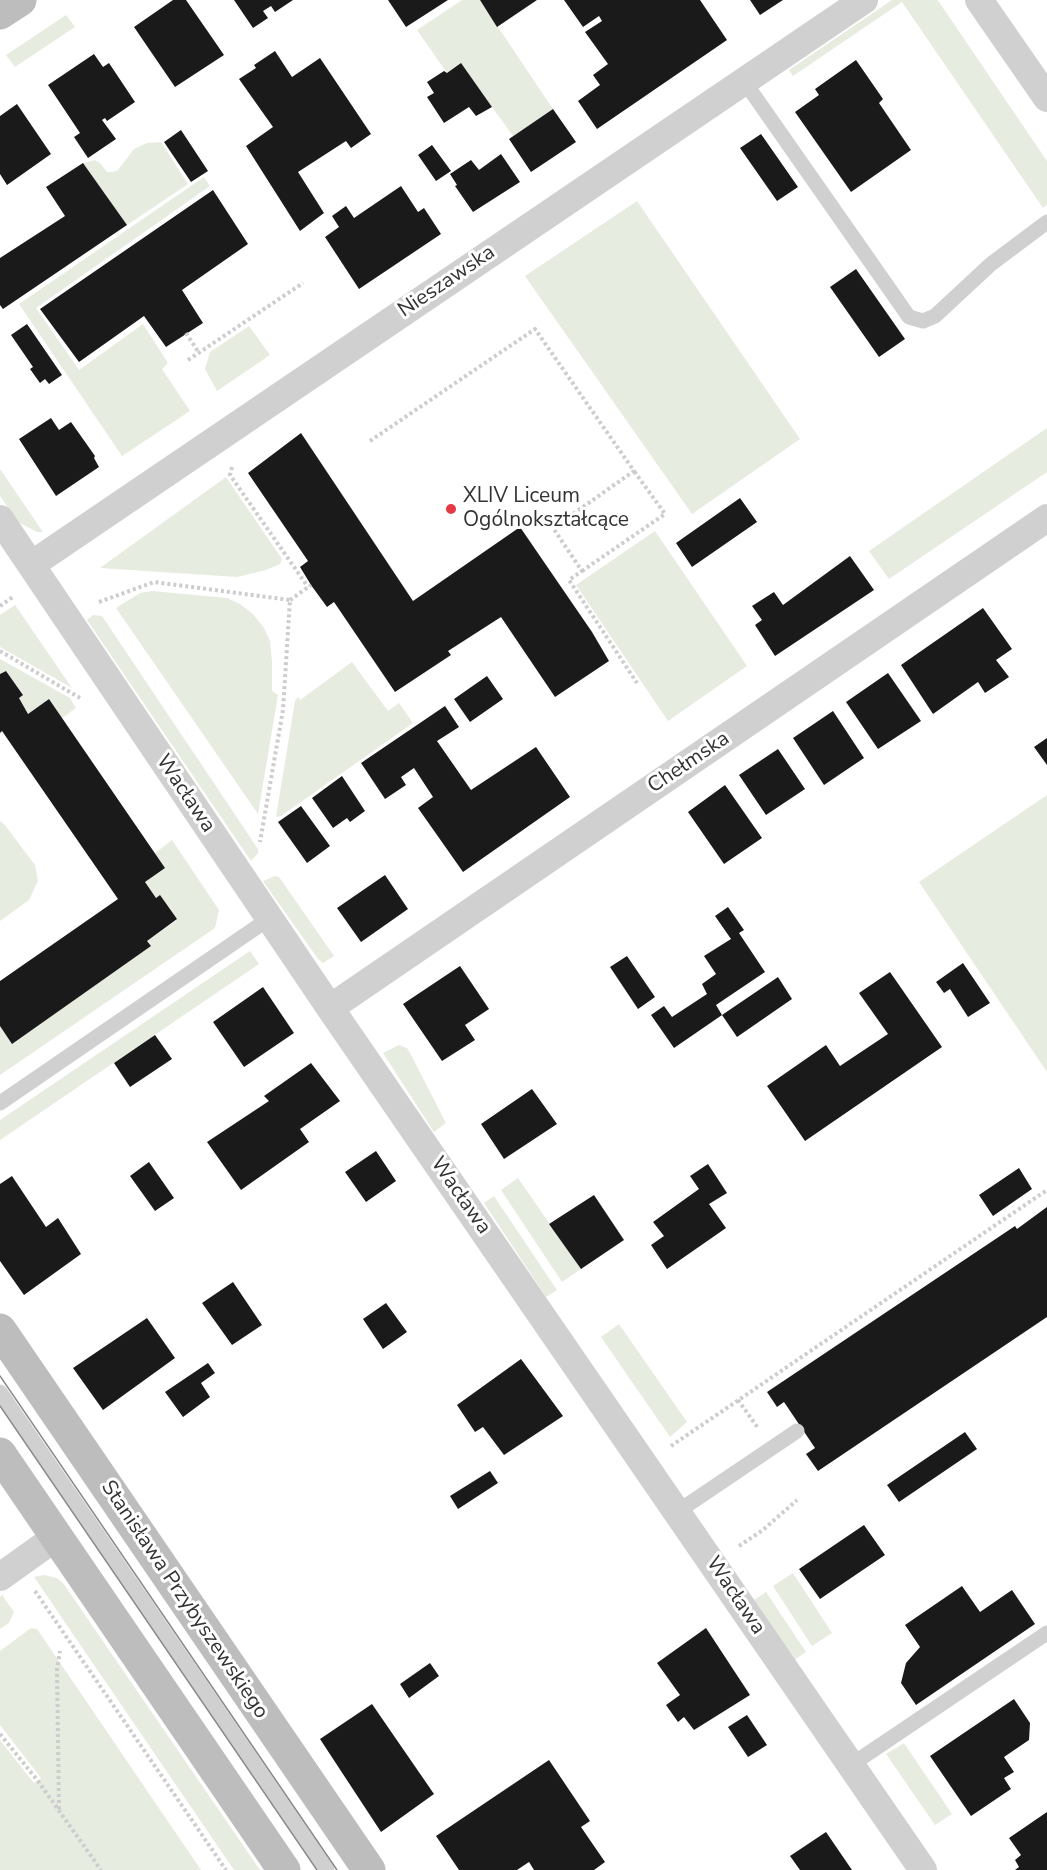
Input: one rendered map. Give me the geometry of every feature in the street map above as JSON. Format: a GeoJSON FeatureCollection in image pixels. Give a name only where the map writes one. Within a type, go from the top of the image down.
{"type":"FeatureCollection","features":[{"type":"Feature","properties":{"kind":"main road"},"geometry":{"type":"LineString","coordinates":[[0,13],[20,0]]}},
{"type":"Feature","properties":{"kind":"main road","name":"Stanisława Przybyszewskiego"},"geometry":{"type":"LineString","coordinates":[[0,1330],[369,1870]]}},
{"type":"Feature","properties":{"kind":"main road"},"geometry":{"type":"LineString","coordinates":[[0,1454],[284,1870]]}},
{"type":"Feature","properties":{"kind":"street","name":"Nieszawska"},"geometry":{"type":"LineString","coordinates":[[30,565],[864,0]]}},
{"type":"Feature","properties":{"kind":"street"},"geometry":{"type":"LineString","coordinates":[[980,0],[1047,98]]}},
{"type":"Feature","properties":{"kind":"street","name":"Chełmska"},"geometry":{"type":"LineString","coordinates":[[330,1008],[1047,518]]}},
{"type":"Feature","properties":{"kind":"street","name":"Wacława"},"geometry":{"type":"LineString","coordinates":[[0,519],[330,1008],[922,1870]]}},
{"type":"Feature","properties":{"kind":"street"},"geometry":{"type":"LineString","coordinates":[[8,1571],[56,1537]]}},
{"type":"Feature","properties":{"kind":"lane"},"geometry":{"type":"LineString","coordinates":[[744,81],[909,317],[924,321],[935,316],[991,264],[1047,222]]}},
{"type":"Feature","properties":{"kind":"lane"},"geometry":{"type":"LineString","coordinates":[[0,1103],[270,918]]}},
{"type":"Feature","properties":{"kind":"lane"},"geometry":{"type":"LineString","coordinates":[[0,1392],[327,1870]]}},
{"type":"Feature","properties":{"kind":"lane"},"geometry":{"type":"LineString","coordinates":[[677,1512],[797,1431]]}},
{"type":"Feature","properties":{"kind":"lane"},"geometry":{"type":"LineString","coordinates":[[851,1766],[1047,1633]]}},
{"type":"Feature","properties":{"kind":"path"},"geometry":{"type":"LineString","coordinates":[[188,360],[303,283]]}},
{"type":"Feature","properties":{"kind":"path"},"geometry":{"type":"LineString","coordinates":[[370,441],[535,329],[665,514],[569,580],[637,683]]}},
{"type":"Feature","properties":{"kind":"path"},"geometry":{"type":"LineString","coordinates":[[186,333],[199,353]]}},
{"type":"Feature","properties":{"kind":"path"},"geometry":{"type":"LineString","coordinates":[[99,602],[154,582],[290,600],[310,586],[230,475],[233,465],[229,460]]}},
{"type":"Feature","properties":{"kind":"path"},"geometry":{"type":"LineString","coordinates":[[582,571],[553,528],[634,471]]}},
{"type":"Feature","properties":{"kind":"path"},"geometry":{"type":"LineString","coordinates":[[0,606],[15,596]]}},
{"type":"Feature","properties":{"kind":"path"},"geometry":{"type":"LineString","coordinates":[[260,842],[283,711],[290,600]]}},
{"type":"Feature","properties":{"kind":"path"},"geometry":{"type":"LineString","coordinates":[[0,651],[87,702]]}},
{"type":"Feature","properties":{"kind":"path"},"geometry":{"type":"LineString","coordinates":[[671,1446],[1047,1190]]}},
{"type":"Feature","properties":{"kind":"path"},"geometry":{"type":"LineString","coordinates":[[738,1400],[772,1448]]}},
{"type":"Feature","properties":{"kind":"path"},"geometry":{"type":"LineString","coordinates":[[739,1546],[764,1530],[797,1500]]}},
{"type":"Feature","properties":{"kind":"path"},"geometry":{"type":"LineString","coordinates":[[8,1571],[225,1870]]}},
{"type":"Feature","properties":{"kind":"path"},"geometry":{"type":"LineString","coordinates":[[58,1810],[57,1669],[60,1651]]}},
{"type":"Feature","properties":{"kind":"path"},"geometry":{"type":"LineString","coordinates":[[0,1734],[38,1781],[101,1870]]}},
{"type":"Feature","properties":{"kind":"shaded area"},"geometry":{"type":"Polygon","coordinates":[[[462,0],[480,0],[553,109],[513,136],[461,64],[447,73],[417,30],[462,0]]]}},
{"type":"Feature","properties":{"kind":"shaded area"},"geometry":{"type":"Polygon","coordinates":[[[892,0],[937,0],[939,2],[1047,161],[1047,205],[1043,208],[902,2],[793,76],[789,70],[892,0]]]}},
{"type":"Feature","properties":{"kind":"shaded area"},"geometry":{"type":"Polygon","coordinates":[[[66,15],[75,27],[15,67],[6,55],[66,15]]]}},
{"type":"Feature","properties":{"kind":"shaded area"},"geometry":{"type":"Polygon","coordinates":[[[161,142],[188,184],[127,225],[83,163],[95,160],[107,172],[113,172],[118,170],[134,149],[147,143],[161,142]]]}},
{"type":"Feature","properties":{"kind":"shaded area"},"geometry":{"type":"Polygon","coordinates":[[[204,177],[210,186],[36,308],[79,370],[143,324],[168,363],[162,369],[190,411],[122,456],[19,304],[204,177]]]}},
{"type":"Feature","properties":{"kind":"shaded area"},"geometry":{"type":"Polygon","coordinates":[[[637,201],[800,439],[692,514],[525,276],[637,201]]]}},
{"type":"Feature","properties":{"kind":"shaded area"},"geometry":{"type":"Polygon","coordinates":[[[249,326],[270,355],[217,391],[205,369],[210,352],[249,326]]]}},
{"type":"Feature","properties":{"kind":"shaded area"},"geometry":{"type":"Polygon","coordinates":[[[1047,428],[1047,472],[889,579],[869,551],[1047,428]]]}},
{"type":"Feature","properties":{"kind":"shaded area"},"geometry":{"type":"Polygon","coordinates":[[[0,469],[43,532],[37,532],[18,522],[0,496],[0,469]]]}},
{"type":"Feature","properties":{"kind":"shaded area"},"geometry":{"type":"Polygon","coordinates":[[[226,477],[282,559],[280,564],[237,577],[100,568],[226,477]]]}},
{"type":"Feature","properties":{"kind":"shaded area"},"geometry":{"type":"Polygon","coordinates":[[[655,531],[747,666],[668,721],[576,585],[655,531]]]}},
{"type":"Feature","properties":{"kind":"shaded area"},"geometry":{"type":"Polygon","coordinates":[[[152,591],[227,598],[253,614],[264,628],[270,641],[272,691],[278,695],[258,814],[116,608],[140,593],[152,591]]]}},
{"type":"Feature","properties":{"kind":"shaded area"},"geometry":{"type":"Polygon","coordinates":[[[15,605],[72,688],[0,647],[0,615],[15,605]]]}},
{"type":"Feature","properties":{"kind":"shaded area"},"geometry":{"type":"Polygon","coordinates":[[[93,615],[102,616],[258,849],[258,853],[251,861],[87,620],[93,615]]]}},
{"type":"Feature","properties":{"kind":"shaded area"},"geometry":{"type":"Polygon","coordinates":[[[0,659],[70,698],[76,708],[62,718],[49,699],[28,714],[19,698],[23,694],[6,671],[0,674],[0,659]]]}},
{"type":"Feature","properties":{"kind":"shaded area"},"geometry":{"type":"Polygon","coordinates":[[[352,662],[388,711],[399,703],[413,723],[281,816],[276,817],[295,701],[298,697],[300,700],[352,662]]]}},
{"type":"Feature","properties":{"kind":"shaded area"},"geometry":{"type":"Polygon","coordinates":[[[1047,795],[1047,1072],[919,882],[1047,795]]]}},
{"type":"Feature","properties":{"kind":"shaded area"},"geometry":{"type":"Polygon","coordinates":[[[0,821],[35,865],[38,881],[29,900],[0,921],[0,821]]]}},
{"type":"Feature","properties":{"kind":"shaded area"},"geometry":{"type":"Polygon","coordinates":[[[172,840],[219,910],[215,928],[0,1075],[0,1026],[12,1043],[151,946],[147,941],[177,920],[160,896],[156,898],[145,882],[165,868],[155,853],[172,840]]]}},
{"type":"Feature","properties":{"kind":"shaded area"},"geometry":{"type":"Polygon","coordinates":[[[275,876],[279,877],[334,956],[323,963],[318,959],[263,881],[275,876]]]}},
{"type":"Feature","properties":{"kind":"shaded area"},"geometry":{"type":"Polygon","coordinates":[[[250,951],[259,964],[0,1140],[0,1120],[250,951]]]}},
{"type":"Feature","properties":{"kind":"shaded area"},"geometry":{"type":"Polygon","coordinates":[[[399,1045],[407,1048],[446,1123],[434,1132],[383,1053],[399,1045]]]}},
{"type":"Feature","properties":{"kind":"shaded area"},"geometry":{"type":"Polygon","coordinates":[[[518,1178],[581,1269],[562,1282],[501,1190],[518,1178]]]}},
{"type":"Feature","properties":{"kind":"shaded area"},"geometry":{"type":"Polygon","coordinates":[[[494,1196],[557,1290],[546,1297],[484,1203],[494,1196]]]}},
{"type":"Feature","properties":{"kind":"shaded area"},"geometry":{"type":"Polygon","coordinates":[[[619,1324],[687,1422],[670,1437],[601,1337],[619,1324]]]}},
{"type":"Feature","properties":{"kind":"shaded area"},"geometry":{"type":"Polygon","coordinates":[[[793,1573],[832,1633],[812,1646],[773,1586],[793,1573]]]}},
{"type":"Feature","properties":{"kind":"shaded area"},"geometry":{"type":"Polygon","coordinates":[[[44,1575],[57,1578],[63,1583],[260,1870],[234,1870],[34,1577],[44,1575]]]}},
{"type":"Feature","properties":{"kind":"shaded area"},"geometry":{"type":"Polygon","coordinates":[[[766,1592],[806,1652],[794,1660],[754,1600],[766,1592]]]}},
{"type":"Feature","properties":{"kind":"shaded area"},"geometry":{"type":"Polygon","coordinates":[[[2,1595],[14,1612],[9,1623],[0,1629],[0,1597],[2,1595]]]}},
{"type":"Feature","properties":{"kind":"shaded area"},"geometry":{"type":"Polygon","coordinates":[[[31,1628],[37,1629],[201,1870],[0,1870],[0,1740],[34,1783],[41,1778],[0,1725],[0,1651],[31,1628]]]}},
{"type":"Feature","properties":{"kind":"shaded area"},"geometry":{"type":"Polygon","coordinates":[[[904,1743],[952,1814],[935,1825],[886,1754],[904,1743]]]}},
{"type":"Feature","properties":{"kind":"building"},"geometry":{"type":"Polygon","coordinates":[[[173,0],[186,0],[224,55],[175,87],[134,27],[173,0]]]}},
{"type":"Feature","properties":{"kind":"building"},"geometry":{"type":"Polygon","coordinates":[[[234,0],[293,0],[275,12],[271,6],[263,11],[268,18],[253,28],[234,0]]]}},
{"type":"Feature","properties":{"kind":"building"},"geometry":{"type":"Polygon","coordinates":[[[388,0],[448,0],[406,27],[388,0]]]}},
{"type":"Feature","properties":{"kind":"building"},"geometry":{"type":"Polygon","coordinates":[[[480,0],[537,0],[497,27],[480,0]]]}},
{"type":"Feature","properties":{"kind":"building"},"geometry":{"type":"Polygon","coordinates":[[[564,0],[700,0],[727,40],[597,129],[578,101],[600,85],[593,75],[608,64],[585,32],[602,21],[599,16],[583,27],[564,0]]]}},
{"type":"Feature","properties":{"kind":"building"},"geometry":{"type":"Polygon","coordinates":[[[750,0],[783,0],[760,15],[750,0]]]}},
{"type":"Feature","properties":{"kind":"building"},"geometry":{"type":"Polygon","coordinates":[[[275,51],[292,77],[320,58],[371,134],[351,148],[346,141],[298,172],[324,213],[300,231],[246,146],[273,127],[239,79],[256,68],[254,65],[275,51]]]}},
{"type":"Feature","properties":{"kind":"building"},"geometry":{"type":"Polygon","coordinates":[[[94,54],[103,67],[109,63],[135,102],[107,121],[105,118],[102,120],[116,139],[88,158],[74,137],[80,133],[48,85],[94,54]]]}},
{"type":"Feature","properties":{"kind":"building"},"geometry":{"type":"Polygon","coordinates":[[[856,60],[883,99],[879,103],[911,150],[851,192],[795,112],[819,95],[815,89],[856,60]]]}},
{"type":"Feature","properties":{"kind":"building"},"geometry":{"type":"Polygon","coordinates":[[[461,63],[492,107],[476,116],[469,107],[444,123],[427,97],[434,93],[427,82],[444,71],[447,73],[461,63]]]}},
{"type":"Feature","properties":{"kind":"building"},"geometry":{"type":"Polygon","coordinates":[[[17,104],[51,154],[7,185],[0,174],[0,116],[17,104]]]}},
{"type":"Feature","properties":{"kind":"building"},"geometry":{"type":"Polygon","coordinates":[[[553,109],[576,142],[531,172],[509,139],[553,109]]]}},
{"type":"Feature","properties":{"kind":"building"},"geometry":{"type":"Polygon","coordinates":[[[181,130],[208,171],[191,182],[164,142],[181,130]]]}},
{"type":"Feature","properties":{"kind":"building"},"geometry":{"type":"Polygon","coordinates":[[[761,134],[798,187],[777,201],[740,148],[761,134]]]}},
{"type":"Feature","properties":{"kind":"building"},"geometry":{"type":"Polygon","coordinates":[[[432,145],[451,171],[436,181],[418,155],[432,145]]]}},
{"type":"Feature","properties":{"kind":"building"},"geometry":{"type":"Polygon","coordinates":[[[501,154],[520,182],[473,212],[455,186],[457,185],[450,174],[471,160],[479,170],[501,154]]]}},
{"type":"Feature","properties":{"kind":"building"},"geometry":{"type":"Polygon","coordinates":[[[83,163],[127,225],[3,309],[0,305],[0,258],[65,216],[46,187],[83,163]]]}},
{"type":"Feature","properties":{"kind":"building"},"geometry":{"type":"Polygon","coordinates":[[[401,186],[418,212],[424,208],[441,234],[359,289],[325,237],[339,227],[332,216],[346,206],[354,218],[401,186]]]}},
{"type":"Feature","properties":{"kind":"building"},"geometry":{"type":"Polygon","coordinates":[[[213,190],[248,244],[182,290],[203,323],[166,347],[144,316],[79,362],[40,309],[213,190]]]}},
{"type":"Feature","properties":{"kind":"building"},"geometry":{"type":"Polygon","coordinates":[[[856,269],[905,339],[879,357],[830,287],[856,269]]]}},
{"type":"Feature","properties":{"kind":"building"},"geometry":{"type":"Polygon","coordinates":[[[27,324],[62,375],[49,384],[45,379],[40,383],[30,369],[33,367],[11,335],[27,324]]]}},
{"type":"Feature","properties":{"kind":"building"},"geometry":{"type":"Polygon","coordinates":[[[51,418],[59,430],[71,422],[95,456],[99,467],[56,496],[19,439],[51,418]]]}},
{"type":"Feature","properties":{"kind":"building"},"geometry":{"type":"Polygon","coordinates":[[[301,433],[413,601],[520,527],[592,632],[609,661],[555,697],[501,617],[448,651],[451,655],[395,692],[334,602],[327,607],[311,585],[300,567],[308,561],[248,473],[301,433]]]}},
{"type":"Feature","properties":{"kind":"building"},"geometry":{"type":"Polygon","coordinates":[[[740,498],[757,522],[692,567],[676,543],[740,498]]]}},
{"type":"Feature","properties":{"kind":"building"},"geometry":{"type":"Polygon","coordinates":[[[850,556],[874,590],[775,656],[755,625],[762,620],[752,606],[774,592],[783,605],[850,556]]]}},
{"type":"Feature","properties":{"kind":"building"},"geometry":{"type":"Polygon","coordinates":[[[983,608],[1012,649],[996,660],[1009,677],[985,693],[978,682],[933,714],[901,665],[983,608]]]}},
{"type":"Feature","properties":{"kind":"building"},"geometry":{"type":"Polygon","coordinates":[[[6,671],[23,695],[19,698],[28,714],[49,699],[165,868],[145,882],[156,898],[160,895],[177,919],[147,941],[151,946],[12,1044],[0,1026],[0,981],[118,899],[2,731],[0,733],[0,674],[6,671]]]}},
{"type":"Feature","properties":{"kind":"building"},"geometry":{"type":"Polygon","coordinates":[[[888,673],[921,721],[878,749],[846,702],[888,673]]]}},
{"type":"Feature","properties":{"kind":"building"},"geometry":{"type":"Polygon","coordinates":[[[487,676],[503,699],[470,722],[454,699],[487,676]]]}},
{"type":"Feature","properties":{"kind":"building"},"geometry":{"type":"Polygon","coordinates":[[[445,706],[459,727],[437,741],[471,790],[536,747],[570,797],[463,872],[418,808],[433,797],[414,768],[401,777],[406,785],[385,799],[361,763],[445,706]]]}},
{"type":"Feature","properties":{"kind":"building"},"geometry":{"type":"Polygon","coordinates":[[[833,711],[864,758],[824,785],[793,738],[833,711]]]}},
{"type":"Feature","properties":{"kind":"building"},"geometry":{"type":"Polygon","coordinates":[[[1047,738],[1047,765],[1034,747],[1047,738]]]}},
{"type":"Feature","properties":{"kind":"building"},"geometry":{"type":"Polygon","coordinates":[[[778,749],[805,789],[766,815],[739,775],[778,749]]]}},
{"type":"Feature","properties":{"kind":"building"},"geometry":{"type":"Polygon","coordinates":[[[342,776],[365,811],[350,822],[347,818],[333,828],[312,798],[342,776]]]}},
{"type":"Feature","properties":{"kind":"building"},"geometry":{"type":"Polygon","coordinates":[[[725,785],[762,838],[724,864],[688,812],[725,785]]]}},
{"type":"Feature","properties":{"kind":"building"},"geometry":{"type":"Polygon","coordinates":[[[301,806],[330,846],[307,863],[278,822],[301,806]]]}},
{"type":"Feature","properties":{"kind":"building"},"geometry":{"type":"Polygon","coordinates":[[[385,875],[408,909],[361,942],[337,908],[385,875]]]}},
{"type":"Feature","properties":{"kind":"building"},"geometry":{"type":"Polygon","coordinates":[[[728,907],[744,930],[739,933],[765,972],[716,1005],[722,1015],[674,1048],[651,1015],[664,1006],[672,1017],[707,994],[702,984],[716,974],[704,956],[731,939],[715,916],[728,907]]]}},
{"type":"Feature","properties":{"kind":"building"},"geometry":{"type":"Polygon","coordinates":[[[627,956],[655,997],[638,1009],[610,967],[627,956]]]}},
{"type":"Feature","properties":{"kind":"building"},"geometry":{"type":"Polygon","coordinates":[[[963,963],[990,1003],[968,1017],[950,989],[944,993],[936,982],[963,963]]]}},
{"type":"Feature","properties":{"kind":"building"},"geometry":{"type":"Polygon","coordinates":[[[460,966],[489,1009],[465,1025],[475,1040],[442,1061],[403,1004],[460,966]]]}},
{"type":"Feature","properties":{"kind":"building"},"geometry":{"type":"Polygon","coordinates":[[[890,972],[942,1047],[805,1141],[767,1086],[826,1045],[840,1066],[888,1034],[859,993],[890,972]]]}},
{"type":"Feature","properties":{"kind":"building"},"geometry":{"type":"Polygon","coordinates":[[[778,977],[792,999],[737,1037],[722,1015],[778,977]]]}},
{"type":"Feature","properties":{"kind":"building"},"geometry":{"type":"Polygon","coordinates":[[[263,987],[294,1033],[244,1067],[213,1022],[263,987]]]}},
{"type":"Feature","properties":{"kind":"building"},"geometry":{"type":"Polygon","coordinates":[[[155,1035],[172,1059],[130,1087],[114,1063],[155,1035]]]}},
{"type":"Feature","properties":{"kind":"building"},"geometry":{"type":"Polygon","coordinates":[[[311,1063],[340,1101],[300,1129],[309,1142],[241,1190],[207,1142],[269,1101],[264,1096],[311,1063]]]}},
{"type":"Feature","properties":{"kind":"building"},"geometry":{"type":"Polygon","coordinates":[[[532,1089],[557,1124],[504,1159],[481,1124],[532,1089]]]}},
{"type":"Feature","properties":{"kind":"building"},"geometry":{"type":"Polygon","coordinates":[[[376,1151],[396,1181],[366,1202],[345,1172],[376,1151]]]}},
{"type":"Feature","properties":{"kind":"building"},"geometry":{"type":"Polygon","coordinates":[[[149,1162],[174,1198],[155,1211],[130,1176],[149,1162]]]}},
{"type":"Feature","properties":{"kind":"building"},"geometry":{"type":"Polygon","coordinates":[[[708,1164],[727,1193],[709,1204],[726,1228],[667,1269],[651,1245],[664,1236],[653,1222],[699,1189],[690,1176],[708,1164]]]}},
{"type":"Feature","properties":{"kind":"building"},"geometry":{"type":"Polygon","coordinates":[[[1019,1168],[1032,1189],[993,1216],[979,1195],[1019,1168]]]}},
{"type":"Feature","properties":{"kind":"building"},"geometry":{"type":"Polygon","coordinates":[[[12,1176],[46,1227],[58,1218],[81,1254],[24,1295],[0,1261],[0,1184],[12,1176]]]}},
{"type":"Feature","properties":{"kind":"building"},"geometry":{"type":"Polygon","coordinates":[[[594,1195],[624,1240],[581,1269],[549,1224],[594,1195]]]}},
{"type":"Feature","properties":{"kind":"building"},"geometry":{"type":"Polygon","coordinates":[[[1047,1207],[1047,1317],[818,1471],[806,1454],[815,1448],[784,1402],[777,1407],[767,1392],[1015,1226],[1017,1229],[1047,1207]]]}},
{"type":"Feature","properties":{"kind":"building"},"geometry":{"type":"Polygon","coordinates":[[[233,1282],[262,1325],[232,1345],[202,1303],[233,1282]]]}},
{"type":"Feature","properties":{"kind":"building"},"geometry":{"type":"Polygon","coordinates":[[[386,1303],[407,1332],[383,1349],[363,1319],[386,1303]]]}},
{"type":"Feature","properties":{"kind":"building"},"geometry":{"type":"Polygon","coordinates":[[[147,1318],[175,1358],[103,1410],[73,1368],[147,1318]]]}},
{"type":"Feature","properties":{"kind":"building"},"geometry":{"type":"Polygon","coordinates":[[[521,1359],[563,1416],[504,1455],[483,1427],[475,1432],[457,1405],[521,1359]]]}},
{"type":"Feature","properties":{"kind":"building"},"geometry":{"type":"Polygon","coordinates":[[[208,1363],[215,1373],[201,1383],[210,1397],[183,1417],[165,1392],[208,1363]]]}},
{"type":"Feature","properties":{"kind":"building"},"geometry":{"type":"Polygon","coordinates":[[[965,1432],[977,1449],[899,1502],[887,1485],[965,1432]]]}},
{"type":"Feature","properties":{"kind":"building"},"geometry":{"type":"Polygon","coordinates":[[[490,1471],[498,1483],[458,1509],[450,1496],[490,1471]]]}},
{"type":"Feature","properties":{"kind":"building"},"geometry":{"type":"Polygon","coordinates":[[[864,1525],[885,1555],[820,1599],[799,1569],[864,1525]]]}},
{"type":"Feature","properties":{"kind":"building"},"geometry":{"type":"Polygon","coordinates":[[[962,1586],[980,1612],[1012,1590],[1035,1624],[916,1705],[901,1683],[906,1663],[920,1647],[905,1625],[962,1586]]]}},
{"type":"Feature","properties":{"kind":"building"},"geometry":{"type":"Polygon","coordinates":[[[706,1628],[750,1695],[694,1730],[684,1717],[678,1722],[666,1705],[680,1695],[657,1663],[706,1628]]]}},
{"type":"Feature","properties":{"kind":"building"},"geometry":{"type":"Polygon","coordinates":[[[430,1663],[439,1676],[409,1698],[400,1684],[430,1663]]]}},
{"type":"Feature","properties":{"kind":"building"},"geometry":{"type":"Polygon","coordinates":[[[1014,1699],[1030,1723],[1029,1740],[1004,1757],[1014,1772],[1004,1778],[1011,1789],[971,1816],[930,1756],[1014,1699]]]}},
{"type":"Feature","properties":{"kind":"building"},"geometry":{"type":"Polygon","coordinates":[[[372,1704],[434,1794],[381,1832],[320,1739],[372,1704]]]}},
{"type":"Feature","properties":{"kind":"building"},"geometry":{"type":"Polygon","coordinates":[[[747,1715],[767,1745],[748,1757],[728,1727],[747,1715]]]}},
{"type":"Feature","properties":{"kind":"building"},"geometry":{"type":"Polygon","coordinates":[[[549,1760],[590,1821],[581,1827],[605,1862],[594,1870],[534,1870],[529,1862],[517,1870],[459,1870],[436,1836],[549,1760]]]}},
{"type":"Feature","properties":{"kind":"building"},"geometry":{"type":"Polygon","coordinates":[[[1047,1812],[1047,1870],[1015,1870],[1019,1867],[1015,1860],[1021,1855],[1009,1838],[1047,1812]]]}},
{"type":"Feature","properties":{"kind":"building"},"geometry":{"type":"Polygon","coordinates":[[[826,1832],[852,1870],[800,1870],[790,1856],[826,1832]]]}},
{"type":"Feature","properties":{"kind":"tram line"},"geometry":{"type":"LineString","coordinates":[[0,1376],[337,1870]]}},
{"type":"Feature","properties":{"kind":"tram line"},"geometry":{"type":"LineString","coordinates":[[0,1406],[317,1870]]}},
{"type":"Feature","properties":{"kind":"place","name":"XLIV Liceum Ogólnokształcące"},"geometry":{"type":"Point","coordinates":[451,509]}}]}
